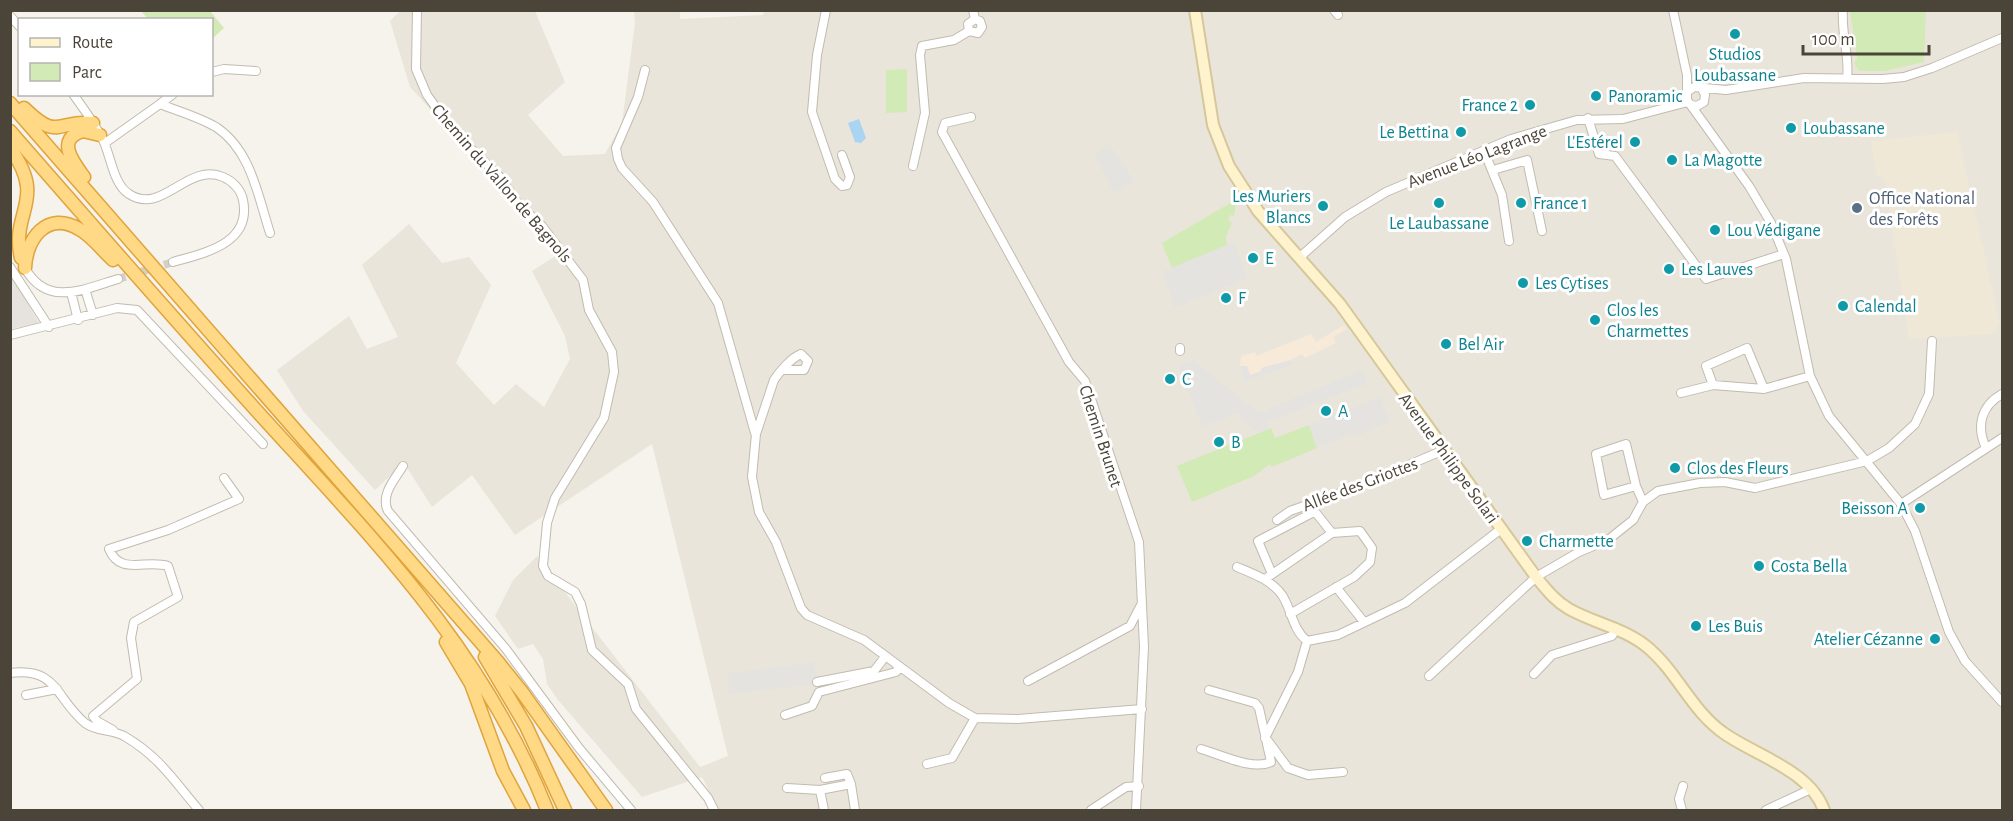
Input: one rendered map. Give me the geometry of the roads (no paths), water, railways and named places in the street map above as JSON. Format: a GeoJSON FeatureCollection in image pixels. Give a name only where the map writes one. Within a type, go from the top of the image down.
{"type":"FeatureCollection","features":[{"type":"Feature","properties":{"kind":"highway"},"geometry":{"type":"LineString","coordinates":[[10,95],[48,128],[93,123]]}},
{"type":"Feature","properties":{"kind":"highway"},"geometry":{"type":"LineString","coordinates":[[10,103],[453,610],[522,692],[606,810]]}},
{"type":"Feature","properties":{"kind":"highway"},"geometry":{"type":"LineString","coordinates":[[10,131],[169,314],[410,582],[492,695],[522,752],[547,810]]}},
{"type":"Feature","properties":{"kind":"highway"},"geometry":{"type":"LineString","coordinates":[[102,139],[89,131],[76,133],[68,143],[69,154],[128,239]]}},
{"type":"Feature","properties":{"kind":"highway"},"geometry":{"type":"LineString","coordinates":[[10,148],[23,168],[28,183],[19,248],[25,268]]}},
{"type":"Feature","properties":{"kind":"highway"},"geometry":{"type":"LineString","coordinates":[[25,268],[27,247],[40,230],[55,224],[70,225],[90,238],[169,314]]}},
{"type":"Feature","properties":{"kind":"highway"},"geometry":{"type":"LineString","coordinates":[[410,582],[471,684],[503,771],[524,810]]}},
{"type":"Feature","properties":{"kind":"highway"},"geometry":{"type":"LineString","coordinates":[[453,610],[504,686],[542,758],[565,810]]}},
{"type":"Feature","properties":{"kind":"main road","name":"Avenue Philippe Solari"},"geometry":{"type":"LineString","coordinates":[[1195,10],[1214,125],[1220,148],[1258,212],[1340,304],[1536,577],[1551,595],[1568,608],[1616,628],[1654,653],[1674,675],[1700,712],[1714,726],[1796,776],[1811,789],[1824,810]]}},
{"type":"Feature","properties":{"kind":"street","name":"Chemin du Vallon de Bagnols"},"geometry":{"type":"LineString","coordinates":[[417,10],[416,69],[427,95],[453,131],[499,176],[519,205],[542,226],[583,279],[589,310],[612,352],[614,372],[604,418],[555,498],[547,523],[543,566],[548,576],[574,592],[581,604],[592,650],[628,684],[636,709],[708,798],[714,810]]}},
{"type":"Feature","properties":{"kind":"street"},"geometry":{"type":"LineString","coordinates":[[826,10],[817,55],[812,112],[834,179],[842,186],[847,185],[850,177],[842,155]]}},
{"type":"Feature","properties":{"kind":"street"},"geometry":{"type":"LineString","coordinates":[[1673,10],[1687,75],[1688,99],[1761,205],[1784,254],[1810,376],[1829,416],[1901,504],[1915,531],[1949,632],[1965,661],[2002,702]]}},
{"type":"Feature","properties":{"kind":"street"},"geometry":{"type":"LineString","coordinates":[[1843,10],[1843,40],[1849,66],[1847,78]]}},
{"type":"Feature","properties":{"kind":"street"},"geometry":{"type":"LineString","coordinates":[[913,166],[925,113],[920,56],[922,46],[954,40],[969,31],[974,33],[981,30],[982,23],[974,15],[968,24],[969,31]]}},
{"type":"Feature","properties":{"kind":"street"},"geometry":{"type":"LineString","coordinates":[[1688,99],[1700,88],[1726,90],[1804,78],[1883,80],[1914,75],[2002,38]]}},
{"type":"Feature","properties":{"kind":"street"},"geometry":{"type":"LineString","coordinates":[[213,72],[224,69],[256,70]]}},
{"type":"Feature","properties":{"kind":"street"},"geometry":{"type":"LineString","coordinates":[[645,70],[638,97],[616,148],[618,159],[653,202],[718,303],[756,434]]}},
{"type":"Feature","properties":{"kind":"street"},"geometry":{"type":"LineString","coordinates":[[1687,75],[1700,88],[1703,102],[1701,120]]}},
{"type":"Feature","properties":{"kind":"street"},"geometry":{"type":"LineString","coordinates":[[1688,99],[1703,102],[1726,90]]}},
{"type":"Feature","properties":{"kind":"street"},"geometry":{"type":"LineString","coordinates":[[74,96],[102,139],[120,185],[135,198],[154,198],[187,180],[202,175],[222,176],[238,189],[244,204],[243,215],[236,234],[223,246],[172,262]]}},
{"type":"Feature","properties":{"kind":"street"},"geometry":{"type":"LineString","coordinates":[[102,139],[170,96]]}},
{"type":"Feature","properties":{"kind":"street","name":"Avenue Léo Lagrange"},"geometry":{"type":"LineString","coordinates":[[1300,257],[1329,230],[1386,192],[1484,151],[1527,134],[1588,118],[1623,119],[1688,99]]}},
{"type":"Feature","properties":{"kind":"street"},"geometry":{"type":"LineString","coordinates":[[160,104],[210,124],[236,146],[250,172],[270,232]]}},
{"type":"Feature","properties":{"kind":"street","name":"Chemin Brunet"},"geometry":{"type":"LineString","coordinates":[[971,117],[945,123],[942,132],[1069,362],[1085,381],[1139,542],[1144,647],[1139,786],[1136,810]]}},
{"type":"Feature","properties":{"kind":"street"},"geometry":{"type":"LineString","coordinates":[[1588,118],[1599,154],[1615,156],[1706,279],[1784,254]]}},
{"type":"Feature","properties":{"kind":"street"},"geometry":{"type":"LineString","coordinates":[[1484,151],[1502,195],[1509,241]]}},
{"type":"Feature","properties":{"kind":"street"},"geometry":{"type":"LineString","coordinates":[[1493,170],[1527,160],[1542,231]]}},
{"type":"Feature","properties":{"kind":"street"},"geometry":{"type":"LineString","coordinates":[[10,267],[49,327]]}},
{"type":"Feature","properties":{"kind":"street"},"geometry":{"type":"LineString","coordinates":[[25,268],[30,278],[50,292],[70,292],[118,279]]}},
{"type":"Feature","properties":{"kind":"street"},"geometry":{"type":"LineString","coordinates":[[85,289],[93,315]]}},
{"type":"Feature","properties":{"kind":"street"},"geometry":{"type":"LineString","coordinates":[[70,292],[78,320]]}},
{"type":"Feature","properties":{"kind":"street"},"geometry":{"type":"LineString","coordinates":[[10,335],[124,307],[142,313],[263,444]]}},
{"type":"Feature","properties":{"kind":"street"},"geometry":{"type":"LineString","coordinates":[[1429,676],[1536,577],[1579,552],[1608,540],[1633,520],[1643,502],[1658,491],[1700,483],[1725,482],[1755,488],[1867,461],[1889,448],[1915,424],[1929,394],[1932,341]]}},
{"type":"Feature","properties":{"kind":"street"},"geometry":{"type":"LineString","coordinates":[[1713,385],[1706,366],[1746,348],[1764,389]]}},
{"type":"Feature","properties":{"kind":"street"},"geometry":{"type":"LineString","coordinates":[[783,370],[774,380],[756,434],[751,464],[753,491],[759,512],[776,543],[801,608],[815,621],[864,639],[949,703],[975,718],[1018,719],[1142,710]]}},
{"type":"Feature","properties":{"kind":"street"},"geometry":{"type":"LineString","coordinates":[[1681,393],[1713,385],[1764,389],[1810,376]]}},
{"type":"Feature","properties":{"kind":"street"},"geometry":{"type":"LineString","coordinates":[[1986,448],[1982,437],[1984,409],[1988,403],[2002,394]]}},
{"type":"Feature","properties":{"kind":"street"},"geometry":{"type":"LineString","coordinates":[[1901,504],[2002,438]]}},
{"type":"Feature","properties":{"kind":"street"},"geometry":{"type":"LineString","coordinates":[[1636,486],[1604,495],[1596,454],[1626,444],[1636,486],[1643,502]]}},
{"type":"Feature","properties":{"kind":"street","name":"Allée des Griottes"},"geometry":{"type":"LineString","coordinates":[[1277,520],[1290,512],[1444,450]]}},
{"type":"Feature","properties":{"kind":"street"},"geometry":{"type":"LineString","coordinates":[[403,466],[388,490],[386,501],[388,511],[506,648],[579,748],[631,810]]}},
{"type":"Feature","properties":{"kind":"street"},"geometry":{"type":"LineString","coordinates":[[199,810],[166,767],[138,744],[97,721],[93,716],[137,679],[130,638],[134,622],[178,597],[168,566],[158,563],[120,564],[114,560],[110,549],[168,530],[239,499],[224,478]]}},
{"type":"Feature","properties":{"kind":"street"},"geometry":{"type":"LineString","coordinates":[[1307,641],[1295,628],[1283,597],[1269,577],[1258,541],[1311,513],[1316,513],[1332,533]]}},
{"type":"Feature","properties":{"kind":"street"},"geometry":{"type":"LineString","coordinates":[[1307,641],[1338,635],[1405,603],[1501,529]]}},
{"type":"Feature","properties":{"kind":"street"},"geometry":{"type":"LineString","coordinates":[[1269,577],[1332,533],[1360,531],[1372,548],[1370,562],[1354,577],[1290,614]]}},
{"type":"Feature","properties":{"kind":"street"},"geometry":{"type":"LineString","coordinates":[[1237,567],[1269,577]]}},
{"type":"Feature","properties":{"kind":"street"},"geometry":{"type":"LineString","coordinates":[[1336,587],[1364,622]]}},
{"type":"Feature","properties":{"kind":"street"},"geometry":{"type":"LineString","coordinates":[[1028,681],[1130,627],[1141,605]]}},
{"type":"Feature","properties":{"kind":"street"},"geometry":{"type":"LineString","coordinates":[[1534,674],[1552,655],[1612,636],[1616,628]]}},
{"type":"Feature","properties":{"kind":"street"},"geometry":{"type":"LineString","coordinates":[[1265,738],[1298,672],[1307,641]]}},
{"type":"Feature","properties":{"kind":"street"},"geometry":{"type":"LineString","coordinates":[[817,681],[874,671],[885,657]]}},
{"type":"Feature","properties":{"kind":"street"},"geometry":{"type":"LineString","coordinates":[[785,715],[812,706],[819,692],[890,674],[896,672],[899,666]]}},
{"type":"Feature","properties":{"kind":"street"},"geometry":{"type":"LineString","coordinates":[[10,668],[20,672]]}},
{"type":"Feature","properties":{"kind":"street"},"geometry":{"type":"LineString","coordinates":[[10,673],[31,670],[44,676],[87,724],[104,732],[113,730]]}},
{"type":"Feature","properties":{"kind":"street"},"geometry":{"type":"LineString","coordinates":[[26,695],[57,689]]}},
{"type":"Feature","properties":{"kind":"street"},"geometry":{"type":"LineString","coordinates":[[1201,749],[1265,765],[1271,762],[1259,708],[1255,703],[1209,690]]}},
{"type":"Feature","properties":{"kind":"street"},"geometry":{"type":"LineString","coordinates":[[927,764],[952,758],[975,718]]}},
{"type":"Feature","properties":{"kind":"street"},"geometry":{"type":"LineString","coordinates":[[1265,738],[1288,768],[1308,775],[1343,772]]}},
{"type":"Feature","properties":{"kind":"street"},"geometry":{"type":"LineString","coordinates":[[825,778],[847,774],[855,810]]}},
{"type":"Feature","properties":{"kind":"street"},"geometry":{"type":"LineString","coordinates":[[787,788],[820,790],[851,784]]}},
{"type":"Feature","properties":{"kind":"street"},"geometry":{"type":"LineString","coordinates":[[1091,810],[1126,787],[1139,786]]}},
{"type":"Feature","properties":{"kind":"street"},"geometry":{"type":"LineString","coordinates":[[1682,810],[1679,799],[1683,786]]}},
{"type":"Feature","properties":{"kind":"street"},"geometry":{"type":"LineString","coordinates":[[1766,810],[1811,789]]}},
{"type":"Feature","properties":{"kind":"street"},"geometry":{"type":"LineString","coordinates":[[820,790],[824,810]]}},
{"type":"Feature","properties":{"kind":"water"},"geometry":{"type":"Polygon","coordinates":[[[859,119],[866,138],[861,143],[855,142],[848,123],[859,119]]]}},
{"type":"Feature","properties":{"kind":"tunnel"},"geometry":{"type":"LineString","coordinates":[[118,279],[173,262]]}},
{"type":"Feature","properties":{"kind":"place","name":"Studios Loubassane"},"geometry":{"type":"Point","coordinates":[1735,34]}},
{"type":"Feature","properties":{"kind":"place","name":"Panoramic"},"geometry":{"type":"Point","coordinates":[1596,96]}},
{"type":"Feature","properties":{"kind":"place","name":"France 2"},"geometry":{"type":"Point","coordinates":[1530,105]}},
{"type":"Feature","properties":{"kind":"place","name":"Loubassane"},"geometry":{"type":"Point","coordinates":[1791,128]}},
{"type":"Feature","properties":{"kind":"place","name":"Le Bettina"},"geometry":{"type":"Point","coordinates":[1461,132]}},
{"type":"Feature","properties":{"kind":"place","name":"L'Estérel"},"geometry":{"type":"Point","coordinates":[1635,142]}},
{"type":"Feature","properties":{"kind":"place","name":"La Magotte"},"geometry":{"type":"Point","coordinates":[1672,160]}},
{"type":"Feature","properties":{"kind":"place","name":"Le Laubassane"},"geometry":{"type":"Point","coordinates":[1439,203]}},
{"type":"Feature","properties":{"kind":"place","name":"France 1"},"geometry":{"type":"Point","coordinates":[1521,203]}},
{"type":"Feature","properties":{"kind":"place","name":"Les Muriers Blancs"},"geometry":{"type":"Point","coordinates":[1323,206]}},
{"type":"Feature","properties":{"kind":"place","name":"Office National des Forêts"},"geometry":{"type":"Point","coordinates":[1857,208]}},
{"type":"Feature","properties":{"kind":"place","name":"Lou Védigane"},"geometry":{"type":"Point","coordinates":[1715,230]}},
{"type":"Feature","properties":{"kind":"place","name":"E"},"geometry":{"type":"Point","coordinates":[1253,258]}},
{"type":"Feature","properties":{"kind":"place","name":"Les Lauves"},"geometry":{"type":"Point","coordinates":[1669,269]}},
{"type":"Feature","properties":{"kind":"place","name":"Les Cytises"},"geometry":{"type":"Point","coordinates":[1523,283]}},
{"type":"Feature","properties":{"kind":"place","name":"F"},"geometry":{"type":"Point","coordinates":[1226,298]}},
{"type":"Feature","properties":{"kind":"place","name":"Calendal"},"geometry":{"type":"Point","coordinates":[1843,306]}},
{"type":"Feature","properties":{"kind":"place","name":"Clos les Charmettes"},"geometry":{"type":"Point","coordinates":[1595,320]}},
{"type":"Feature","properties":{"kind":"place","name":"Bel Air"},"geometry":{"type":"Point","coordinates":[1446,344]}},
{"type":"Feature","properties":{"kind":"place","name":"C"},"geometry":{"type":"Point","coordinates":[1170,379]}},
{"type":"Feature","properties":{"kind":"place","name":"A"},"geometry":{"type":"Point","coordinates":[1326,411]}},
{"type":"Feature","properties":{"kind":"place","name":"B"},"geometry":{"type":"Point","coordinates":[1219,442]}},
{"type":"Feature","properties":{"kind":"place","name":"Clos des Fleurs"},"geometry":{"type":"Point","coordinates":[1675,468]}},
{"type":"Feature","properties":{"kind":"place","name":"Beisson A"},"geometry":{"type":"Point","coordinates":[1920,508]}},
{"type":"Feature","properties":{"kind":"place","name":"Charmette"},"geometry":{"type":"Point","coordinates":[1527,541]}},
{"type":"Feature","properties":{"kind":"place","name":"Costa Bella"},"geometry":{"type":"Point","coordinates":[1759,566]}},
{"type":"Feature","properties":{"kind":"place","name":"Les Buis"},"geometry":{"type":"Point","coordinates":[1696,626]}},
{"type":"Feature","properties":{"kind":"place","name":"Atelier Cézanne"},"geometry":{"type":"Point","coordinates":[1935,639]}}]}
